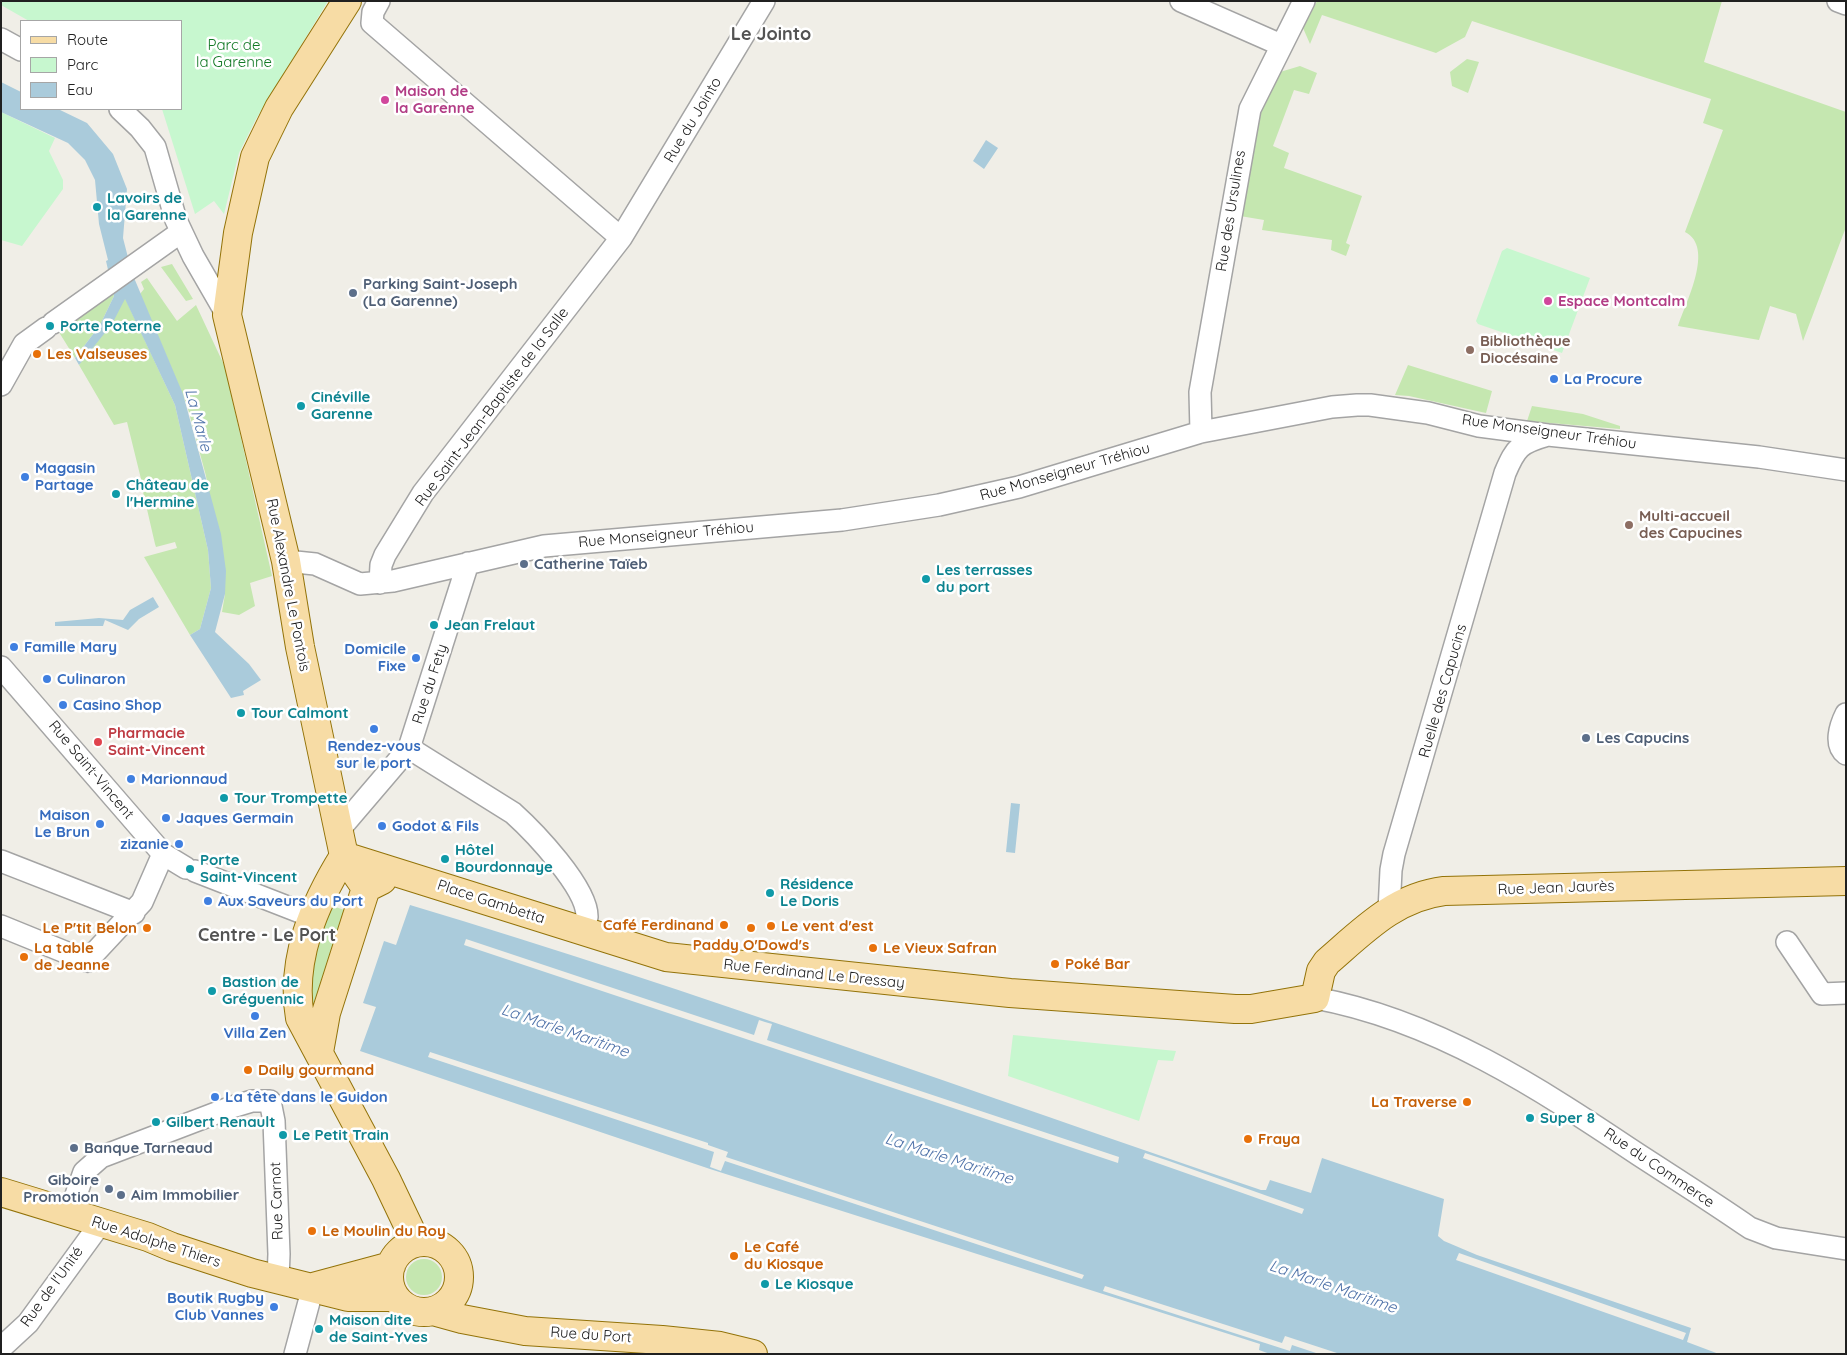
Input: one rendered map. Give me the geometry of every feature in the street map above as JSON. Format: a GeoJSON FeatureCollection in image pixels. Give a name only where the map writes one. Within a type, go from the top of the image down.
{"type":"FeatureCollection","features":[{"type":"Feature","properties":{"kind":"main road"},"geometry":{"type":"LineString","coordinates":[[227,315],[238,233],[255,157],[279,108],[347,1]]}},
{"type":"Feature","properties":{"kind":"main road","name":"Rue Alexandre Le Pontois"},"geometry":{"type":"LineString","coordinates":[[227,315],[286,561],[300,647],[342,843]]}},
{"type":"Feature","properties":{"kind":"main road"},"geometry":{"type":"LineString","coordinates":[[318,1052],[326,1013],[366,888],[342,843]]}},
{"type":"Feature","properties":{"kind":"main road"},"geometry":{"type":"LineString","coordinates":[[342,843],[300,956],[297,1003],[300,1018],[382,1171],[416,1242]]}},
{"type":"Feature","properties":{"kind":"main road","name":"Place Gambetta"},"geometry":{"type":"LineString","coordinates":[[342,843],[399,872],[583,932]]}},
{"type":"Feature","properties":{"kind":"main road"},"geometry":{"type":"LineString","coordinates":[[366,888],[399,872]]}},
{"type":"Feature","properties":{"kind":"main road","name":"Rue Jean Jaurès"},"geometry":{"type":"LineString","coordinates":[[1315,998],[1321,971],[1327,962],[1389,911],[1413,897],[1444,891],[1846,880]]}},
{"type":"Feature","properties":{"kind":"main road","name":"Rue Ferdinand Le Dressay"},"geometry":{"type":"LineString","coordinates":[[583,932],[656,954],[680,959],[1000,992],[1235,1009],[1251,1009],[1315,998]]}},
{"type":"Feature","properties":{"kind":"main road","name":"Rue Adolphe Thiers"},"geometry":{"type":"LineString","coordinates":[[1,1192],[70,1215],[148,1237],[172,1247],[278,1279],[313,1287]]}},
{"type":"Feature","properties":{"kind":"main road"},"geometry":{"type":"LineString","coordinates":[[460,1281],[451,1300],[433,1311],[412,1310],[395,1297],[391,1287],[391,1266],[400,1251],[416,1242],[428,1242],[439,1245],[449,1251],[456,1260],[460,1281],[497,1325]]}},
{"type":"Feature","properties":{"kind":"main road"},"geometry":{"type":"LineString","coordinates":[[313,1287],[391,1266]]}},
{"type":"Feature","properties":{"kind":"main road"},"geometry":{"type":"LineString","coordinates":[[313,1287],[348,1297],[395,1297]]}},
{"type":"Feature","properties":{"kind":"main road","name":"Rue du Port"},"geometry":{"type":"LineString","coordinates":[[433,1311],[462,1319],[525,1331],[593,1334],[696,1348],[720,1346],[753,1354]]}},
{"type":"Feature","properties":{"kind":"street","name":"Rue du Jointo"},"geometry":{"type":"LineString","coordinates":[[621,238],[764,1]]}},
{"type":"Feature","properties":{"kind":"street"},"geometry":{"type":"LineString","coordinates":[[1181,1],[1281,45]]}},
{"type":"Feature","properties":{"kind":"street","name":"Rue des Ursulines"},"geometry":{"type":"LineString","coordinates":[[1201,432],[1200,392],[1250,109],[1304,1]]}},
{"type":"Feature","properties":{"kind":"street"},"geometry":{"type":"LineString","coordinates":[[1838,1],[1846,4]]}},
{"type":"Feature","properties":{"kind":"street"},"geometry":{"type":"LineString","coordinates":[[375,10],[372,23],[621,238]]}},
{"type":"Feature","properties":{"kind":"street"},"geometry":{"type":"LineString","coordinates":[[1,39],[20,49]]}},
{"type":"Feature","properties":{"kind":"street"},"geometry":{"type":"LineString","coordinates":[[121,110],[140,128],[155,147],[181,232],[227,315]]}},
{"type":"Feature","properties":{"kind":"street"},"geometry":{"type":"LineString","coordinates":[[1,385],[24,344],[181,232]]}},
{"type":"Feature","properties":{"kind":"street","name":"Rue Saint-Jean-Baptiste de la Salle"},"geometry":{"type":"LineString","coordinates":[[380,583],[380,565],[423,493],[621,238]]}},
{"type":"Feature","properties":{"kind":"street","name":"Rue Monseigneur Tréhiou"},"geometry":{"type":"LineString","coordinates":[[286,561],[315,564],[360,584],[380,583],[544,546],[842,520],[939,505],[1019,487],[1201,432],[1332,407],[1370,404],[1428,413],[1479,426],[1759,457],[1846,470]]}},
{"type":"Feature","properties":{"kind":"street","name":"Ruelle des Capucins"},"geometry":{"type":"LineString","coordinates":[[1479,426],[1499,443],[1505,473]]}},
{"type":"Feature","properties":{"kind":"street","name":"Ruelle des Capucins"},"geometry":{"type":"LineString","coordinates":[[1389,911],[1391,870],[1394,854],[1505,473],[1513,454],[1520,446],[1528,440],[1548,435]]}},
{"type":"Feature","properties":{"kind":"street","name":"Rue du Fety"},"geometry":{"type":"LineString","coordinates":[[409,748],[468,563]]}},
{"type":"Feature","properties":{"kind":"street","name":"Rue Saint-Vincent"},"geometry":{"type":"LineString","coordinates":[[1,666],[163,854],[190,870],[314,916]]}},
{"type":"Feature","properties":{"kind":"street"},"geometry":{"type":"LineString","coordinates":[[1846,714],[1839,742],[1840,749],[1846,754]]}},
{"type":"Feature","properties":{"kind":"street"},"geometry":{"type":"LineString","coordinates":[[342,843],[409,748],[513,813],[526,825],[559,862],[578,890],[587,916],[583,932]]}},
{"type":"Feature","properties":{"kind":"street"},"geometry":{"type":"LineString","coordinates":[[1,926],[87,961],[134,913],[142,902],[163,854]]}},
{"type":"Feature","properties":{"kind":"street"},"geometry":{"type":"LineString","coordinates":[[1,862],[134,913]]}},
{"type":"Feature","properties":{"kind":"street"},"geometry":{"type":"LineString","coordinates":[[1787,942],[1822,994],[1846,993]]}},
{"type":"Feature","properties":{"kind":"street","name":"Rue du Commerce"},"geometry":{"type":"LineString","coordinates":[[1315,998],[1384,1014],[1469,1051],[1598,1127],[1750,1228],[1776,1238],[1846,1249]]}},
{"type":"Feature","properties":{"kind":"street","name":"Rue Carnot"},"geometry":{"type":"LineString","coordinates":[[70,1215],[84,1172],[102,1158],[232,1107],[252,1101],[270,1101],[274,1121],[279,1254],[278,1279]]}},
{"type":"Feature","properties":{"kind":"street","name":"Rue de l'Unité"},"geometry":{"type":"LineString","coordinates":[[1,1348],[28,1323],[100,1224]]}},
{"type":"Feature","properties":{"kind":"street"},"geometry":{"type":"LineString","coordinates":[[295,1354],[313,1287]]}},
{"type":"Feature","properties":{"kind":"green space","name":"Parc de la Garenne"},"geometry":{"type":"Polygon","coordinates":[[[1,1],[328,1],[256,119],[239,153],[224,214],[214,201],[195,214],[162,110],[182,110],[182,20],[27,20],[1,5],[1,1]]]}},
{"type":"Feature","properties":{"kind":"green space"},"geometry":{"type":"Polygon","coordinates":[[[1317,1],[1722,1],[1704,62],[1846,112],[1846,227],[1803,341],[1796,314],[1770,306],[1759,340],[1678,326],[1692,290],[1698,262],[1698,250],[1694,239],[1685,232],[1723,130],[1703,123],[1711,99],[1472,21],[1465,37],[1436,53],[1322,15],[1310,44],[1303,28],[1317,1]]]}},
{"type":"Feature","properties":{"kind":"green space"},"geometry":{"type":"Polygon","coordinates":[[[1467,59],[1479,62],[1468,93],[1452,86],[1450,72],[1467,59]]]}},
{"type":"Feature","properties":{"kind":"green space"},"geometry":{"type":"Polygon","coordinates":[[[1300,66],[1317,73],[1309,94],[1294,90],[1273,146],[1289,153],[1284,168],[1362,196],[1346,243],[1350,245],[1346,256],[1331,250],[1332,240],[1262,230],[1264,220],[1240,216],[1262,106],[1280,72],[1300,66]]]}},
{"type":"Feature","properties":{"kind":"green space"},"geometry":{"type":"Polygon","coordinates":[[[1,112],[55,138],[49,151],[63,180],[63,189],[22,246],[1,240],[1,112]]]}},
{"type":"Feature","properties":{"kind":"green space"},"geometry":{"type":"Polygon","coordinates":[[[1507,248],[1590,278],[1562,353],[1478,324],[1476,321],[1502,251],[1507,248]]]}},
{"type":"Feature","properties":{"kind":"green space"},"geometry":{"type":"Polygon","coordinates":[[[172,264],[193,299],[186,301],[161,267],[172,264]]]}},
{"type":"Feature","properties":{"kind":"green space"},"geometry":{"type":"Polygon","coordinates":[[[147,278],[177,321],[196,305],[225,367],[272,576],[250,583],[255,606],[239,615],[222,612],[225,594],[206,476],[187,405],[140,294],[144,289],[141,282],[147,278]]]}},
{"type":"Feature","properties":{"kind":"green space"},"geometry":{"type":"Polygon","coordinates":[[[112,290],[114,296],[100,325],[75,358],[57,329],[112,290]]]}},
{"type":"Feature","properties":{"kind":"green space"},"geometry":{"type":"Polygon","coordinates":[[[125,298],[175,405],[208,550],[211,588],[200,629],[190,635],[144,557],[177,548],[175,542],[156,547],[155,544],[143,492],[161,488],[159,480],[142,483],[127,422],[114,425],[79,365],[125,298]]]}},
{"type":"Feature","properties":{"kind":"green space"},"geometry":{"type":"Polygon","coordinates":[[[1408,365],[1492,391],[1486,413],[1409,396],[1395,395],[1408,365]]]}},
{"type":"Feature","properties":{"kind":"green space"},"geometry":{"type":"Polygon","coordinates":[[[1532,406],[1583,414],[1620,426],[1620,429],[1527,421],[1532,406]]]}},
{"type":"Feature","properties":{"kind":"green space"},"geometry":{"type":"Polygon","coordinates":[[[330,905],[347,911],[311,1028],[305,988],[330,905]]]}},
{"type":"Feature","properties":{"kind":"green space"},"geometry":{"type":"Polygon","coordinates":[[[1013,1035],[1176,1051],[1173,1061],[1158,1060],[1139,1121],[1008,1076],[1013,1035]]]}},
{"type":"Feature","properties":{"kind":"green space"},"geometry":{"type":"Polygon","coordinates":[[[424,1259],[431,1260],[437,1264],[441,1270],[441,1284],[437,1290],[431,1294],[424,1295],[417,1294],[411,1290],[407,1284],[406,1277],[407,1270],[411,1264],[417,1260],[424,1259]]]}},
{"type":"Feature","properties":{"kind":"water"},"geometry":{"type":"Polygon","coordinates":[[[1,82],[20,92],[20,110],[60,110],[87,123],[113,154],[127,189],[123,238],[132,273],[183,394],[221,534],[226,571],[225,594],[215,632],[249,664],[261,680],[243,691],[244,695],[231,698],[190,635],[200,629],[211,588],[208,550],[175,405],[125,299],[112,324],[79,365],[75,358],[100,325],[114,296],[99,224],[95,180],[85,160],[68,143],[1,112],[1,82]]]}},
{"type":"Feature","properties":{"kind":"water"},"geometry":{"type":"Polygon","coordinates":[[[986,140],[998,148],[984,169],[973,161],[986,140]]]}},
{"type":"Feature","properties":{"kind":"water"},"geometry":{"type":"Polygon","coordinates":[[[153,597],[159,607],[139,619],[128,630],[105,620],[103,626],[55,626],[55,622],[99,618],[123,620],[130,610],[153,597]]]}},
{"type":"Feature","properties":{"kind":"water"},"geometry":{"type":"Polygon","coordinates":[[[1011,803],[1020,804],[1015,853],[1006,852],[1011,803]]]}},
{"type":"Feature","properties":{"kind":"water","name":"La Marle Maritime"},"geometry":{"type":"Polygon","coordinates":[[[410,905],[624,972],[1261,1190],[1266,1190],[1270,1180],[1311,1193],[1322,1158],[1444,1199],[1438,1236],[1444,1241],[1477,1255],[1691,1328],[1687,1342],[1719,1354],[1270,1354],[1259,1350],[1260,1344],[710,1169],[360,1051],[376,1007],[363,1003],[384,941],[396,945],[410,905]]]}},
{"type":"Feature","properties":{"kind":"pier"},"geometry":{"type":"Polygon","coordinates":[[[466,939],[754,1035],[759,1020],[772,1024],[767,1040],[1119,1157],[1118,1163],[464,945],[466,939]]]}},
{"type":"Feature","properties":{"kind":"pier"},"geometry":{"type":"Polygon","coordinates":[[[430,1052],[708,1143],[708,1145],[728,1152],[726,1157],[1084,1275],[1082,1279],[725,1161],[721,1171],[710,1167],[714,1152],[428,1057],[430,1052]]]}},
{"type":"Feature","properties":{"kind":"pier"},"geometry":{"type":"Polygon","coordinates":[[[1145,1153],[1304,1209],[1302,1214],[1143,1158],[1145,1153]]]}},
{"type":"Feature","properties":{"kind":"pier"},"geometry":{"type":"Polygon","coordinates":[[[1459,1253],[1686,1333],[1683,1340],[1456,1260],[1459,1253]]]}},
{"type":"Feature","properties":{"kind":"pier"},"geometry":{"type":"Polygon","coordinates":[[[1105,1286],[1282,1343],[1285,1336],[1340,1354],[1319,1354],[1292,1345],[1290,1351],[1103,1291],[1105,1286]]]}},
{"type":"Feature","properties":{"kind":"place","name":"Maison de la Garenne"},"geometry":{"type":"Point","coordinates":[385,100]}},
{"type":"Feature","properties":{"kind":"place","name":"Lavoirs de la Garenne"},"geometry":{"type":"Point","coordinates":[97,207]}},
{"type":"Feature","properties":{"kind":"place","name":"Parking Saint-Joseph (La Garenne)"},"geometry":{"type":"Point","coordinates":[353,293]}},
{"type":"Feature","properties":{"kind":"place","name":"Espace Montcalm"},"geometry":{"type":"Point","coordinates":[1548,301]}},
{"type":"Feature","properties":{"kind":"place","name":"Porte Poterne"},"geometry":{"type":"Point","coordinates":[50,326]}},
{"type":"Feature","properties":{"kind":"place","name":"Bibliothèque Diocésaine"},"geometry":{"type":"Point","coordinates":[1470,350]}},
{"type":"Feature","properties":{"kind":"place","name":"Les Valseuses"},"geometry":{"type":"Point","coordinates":[37,354]}},
{"type":"Feature","properties":{"kind":"place","name":"La Procure"},"geometry":{"type":"Point","coordinates":[1554,379]}},
{"type":"Feature","properties":{"kind":"place","name":"Cinéville Garenne"},"geometry":{"type":"Point","coordinates":[301,406]}},
{"type":"Feature","properties":{"kind":"place","name":"Magasin Partage"},"geometry":{"type":"Point","coordinates":[25,477]}},
{"type":"Feature","properties":{"kind":"place","name":"Château de l'Hermine"},"geometry":{"type":"Point","coordinates":[116,494]}},
{"type":"Feature","properties":{"kind":"place","name":"Multi-accueil des Capucines"},"geometry":{"type":"Point","coordinates":[1629,525]}},
{"type":"Feature","properties":{"kind":"place","name":"Catherine Taïeb"},"geometry":{"type":"Point","coordinates":[524,564]}},
{"type":"Feature","properties":{"kind":"place","name":"Les terrasses du port"},"geometry":{"type":"Point","coordinates":[926,579]}},
{"type":"Feature","properties":{"kind":"place","name":"Jean Frelaut"},"geometry":{"type":"Point","coordinates":[434,625]}},
{"type":"Feature","properties":{"kind":"place","name":"Famille Mary"},"geometry":{"type":"Point","coordinates":[14,647]}},
{"type":"Feature","properties":{"kind":"place","name":"Domicile Fixe"},"geometry":{"type":"Point","coordinates":[416,658]}},
{"type":"Feature","properties":{"kind":"place","name":"Culinaron"},"geometry":{"type":"Point","coordinates":[47,679]}},
{"type":"Feature","properties":{"kind":"place","name":"Casino Shop"},"geometry":{"type":"Point","coordinates":[63,705]}},
{"type":"Feature","properties":{"kind":"place","name":"Tour Calmont"},"geometry":{"type":"Point","coordinates":[241,713]}},
{"type":"Feature","properties":{"kind":"place","name":"Rendez-vous sur le port"},"geometry":{"type":"Point","coordinates":[374,729]}},
{"type":"Feature","properties":{"kind":"place","name":"Les Capucins"},"geometry":{"type":"Point","coordinates":[1586,738]}},
{"type":"Feature","properties":{"kind":"place","name":"Pharmacie Saint-Vincent"},"geometry":{"type":"Point","coordinates":[98,742]}},
{"type":"Feature","properties":{"kind":"place","name":"Marionnaud"},"geometry":{"type":"Point","coordinates":[131,779]}},
{"type":"Feature","properties":{"kind":"place","name":"Tour Trompette"},"geometry":{"type":"Point","coordinates":[224,798]}},
{"type":"Feature","properties":{"kind":"place","name":"Jaques Germain"},"geometry":{"type":"Point","coordinates":[166,818]}},
{"type":"Feature","properties":{"kind":"place","name":"Maison Le Brun"},"geometry":{"type":"Point","coordinates":[100,824]}},
{"type":"Feature","properties":{"kind":"place","name":"Godot & Fils"},"geometry":{"type":"Point","coordinates":[382,826]}},
{"type":"Feature","properties":{"kind":"place","name":"zizanie"},"geometry":{"type":"Point","coordinates":[179,844]}},
{"type":"Feature","properties":{"kind":"place","name":"Hôtel Bourdonnaye"},"geometry":{"type":"Point","coordinates":[445,859]}},
{"type":"Feature","properties":{"kind":"place","name":"Porte Saint-Vincent"},"geometry":{"type":"Point","coordinates":[190,869]}},
{"type":"Feature","properties":{"kind":"place","name":"Résidence Le Doris"},"geometry":{"type":"Point","coordinates":[770,893]}},
{"type":"Feature","properties":{"kind":"place","name":"Aux Saveurs du Port"},"geometry":{"type":"Point","coordinates":[208,901]}},
{"type":"Feature","properties":{"kind":"place","name":"Café Ferdinand"},"geometry":{"type":"Point","coordinates":[724,925]}},
{"type":"Feature","properties":{"kind":"place","name":"Le vent d'est"},"geometry":{"type":"Point","coordinates":[771,926]}},
{"type":"Feature","properties":{"kind":"place","name":"Le P'tit Belon"},"geometry":{"type":"Point","coordinates":[147,928]}},
{"type":"Feature","properties":{"kind":"place","name":"Paddy O'Dowd's"},"geometry":{"type":"Point","coordinates":[751,928]}},
{"type":"Feature","properties":{"kind":"place","name":"Le Vieux Safran"},"geometry":{"type":"Point","coordinates":[873,948]}},
{"type":"Feature","properties":{"kind":"place","name":"La table de Jeanne"},"geometry":{"type":"Point","coordinates":[24,957]}},
{"type":"Feature","properties":{"kind":"place","name":"Poké Bar"},"geometry":{"type":"Point","coordinates":[1055,964]}},
{"type":"Feature","properties":{"kind":"place","name":"Bastion de Gréguennic"},"geometry":{"type":"Point","coordinates":[212,991]}},
{"type":"Feature","properties":{"kind":"place","name":"Villa Zen"},"geometry":{"type":"Point","coordinates":[255,1016]}},
{"type":"Feature","properties":{"kind":"place","name":"Daily gourmand"},"geometry":{"type":"Point","coordinates":[248,1070]}},
{"type":"Feature","properties":{"kind":"place","name":"La tête dans le Guidon"},"geometry":{"type":"Point","coordinates":[215,1097]}},
{"type":"Feature","properties":{"kind":"place","name":"La Traverse"},"geometry":{"type":"Point","coordinates":[1467,1102]}},
{"type":"Feature","properties":{"kind":"place","name":"Super 8"},"geometry":{"type":"Point","coordinates":[1530,1118]}},
{"type":"Feature","properties":{"kind":"place","name":"Gilbert Renault"},"geometry":{"type":"Point","coordinates":[156,1122]}},
{"type":"Feature","properties":{"kind":"place","name":"Le Petit Train"},"geometry":{"type":"Point","coordinates":[283,1135]}},
{"type":"Feature","properties":{"kind":"place","name":"Fraya"},"geometry":{"type":"Point","coordinates":[1248,1139]}},
{"type":"Feature","properties":{"kind":"place","name":"Banque Tarneaud"},"geometry":{"type":"Point","coordinates":[74,1148]}},
{"type":"Feature","properties":{"kind":"place","name":"Giboire Promotion"},"geometry":{"type":"Point","coordinates":[109,1189]}},
{"type":"Feature","properties":{"kind":"place","name":"Aim Immobilier"},"geometry":{"type":"Point","coordinates":[121,1195]}},
{"type":"Feature","properties":{"kind":"place","name":"Le Moulin du Roy"},"geometry":{"type":"Point","coordinates":[312,1231]}},
{"type":"Feature","properties":{"kind":"place","name":"Le Café du Kiosque"},"geometry":{"type":"Point","coordinates":[734,1256]}},
{"type":"Feature","properties":{"kind":"place","name":"Le Kiosque"},"geometry":{"type":"Point","coordinates":[765,1284]}},
{"type":"Feature","properties":{"kind":"place","name":"Boutik Rugby Club Vannes"},"geometry":{"type":"Point","coordinates":[274,1307]}},
{"type":"Feature","properties":{"kind":"place","name":"Maison dite de Saint-Yves"},"geometry":{"type":"Point","coordinates":[319,1329]}},
{"type":"Feature","properties":{"kind":"district","name":"Le Jointo"},"geometry":{"type":"Point","coordinates":[771,35]}},
{"type":"Feature","properties":{"kind":"district","name":"Centre - Le Port"},"geometry":{"type":"Point","coordinates":[267,936]}},
{"type":"Feature","properties":{"kind":"water label","name":"La Marle"},"geometry":{"type":"Point","coordinates":[198,420]}}]}
